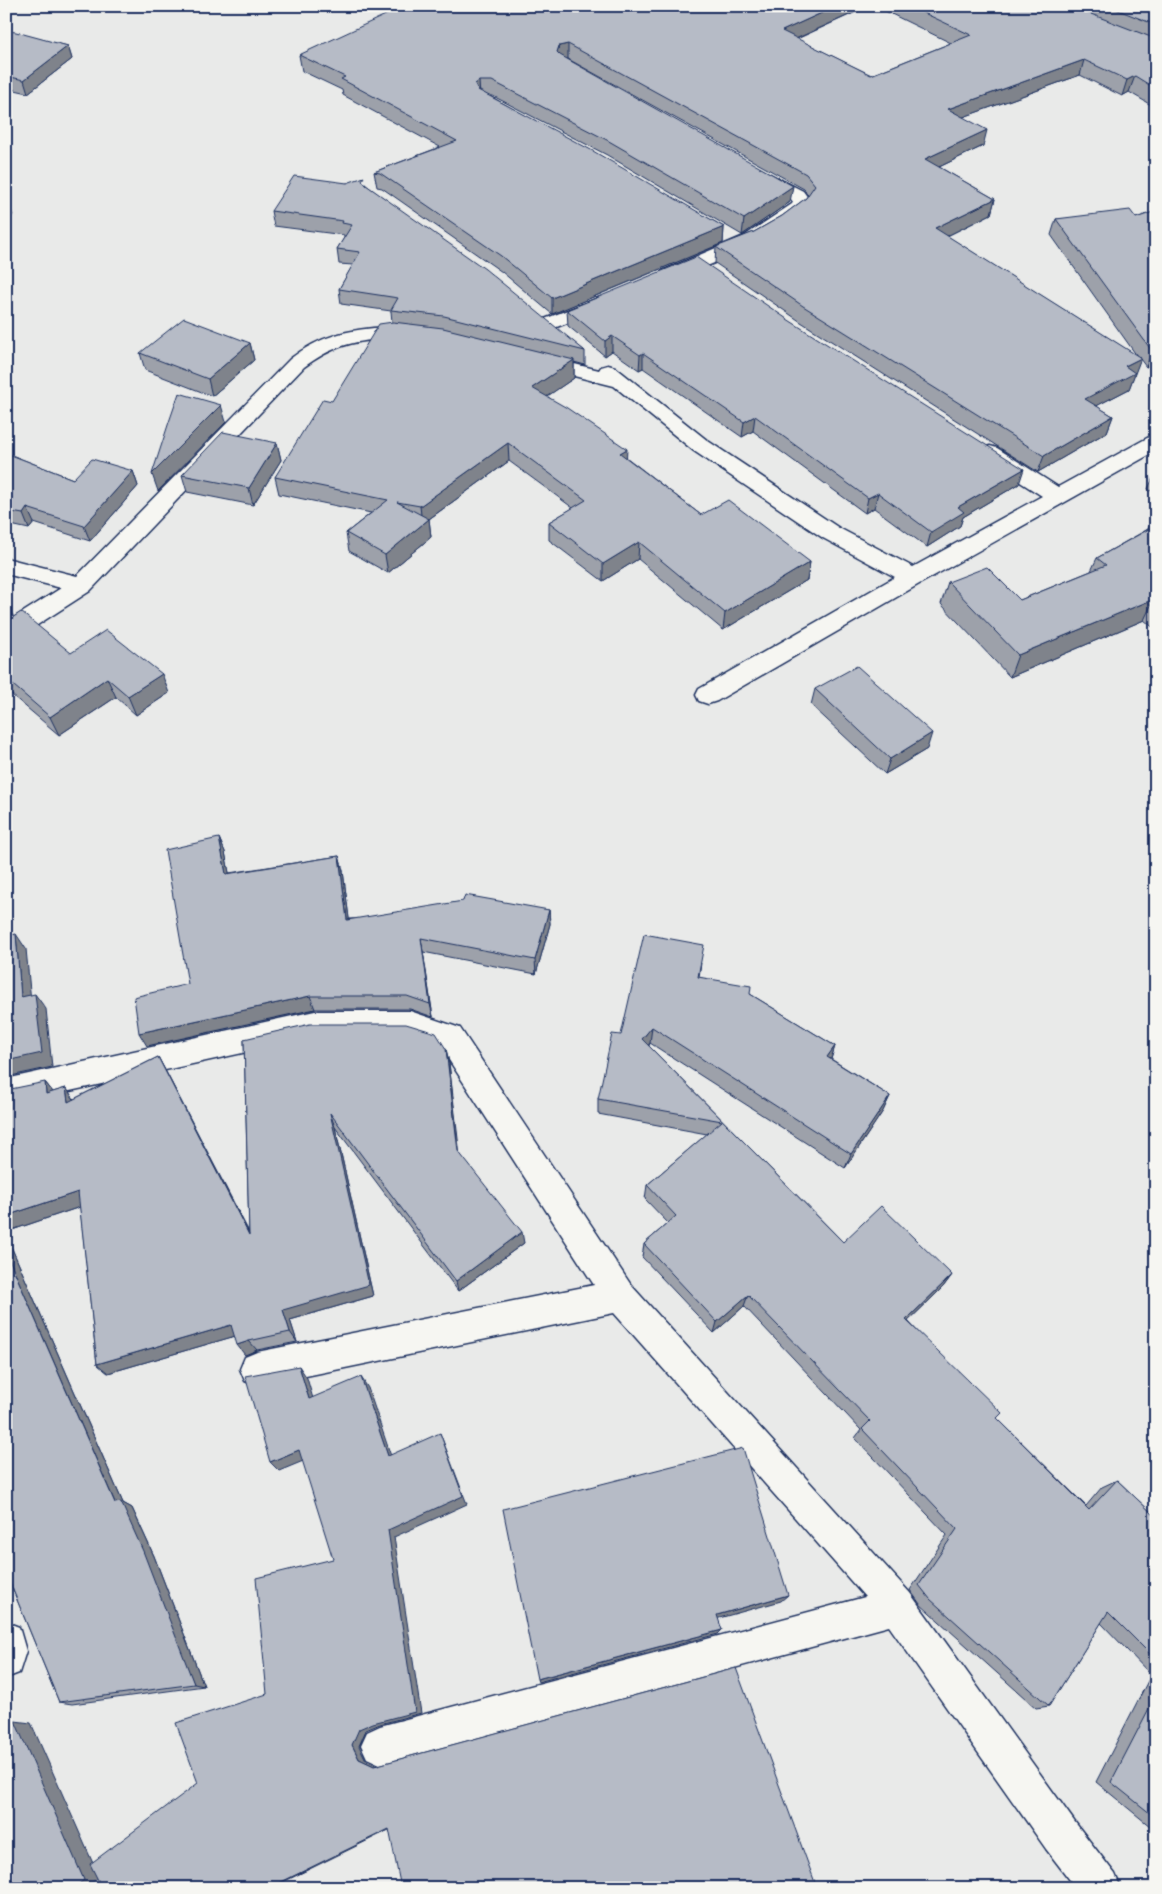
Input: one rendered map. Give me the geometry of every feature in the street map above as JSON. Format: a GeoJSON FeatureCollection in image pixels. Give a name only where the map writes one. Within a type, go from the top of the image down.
{"type":"FeatureCollection","features":[{"type":"Feature","properties":{"kind":"street"},"geometry":{"type":"LineString","coordinates":[[654,281],[706,268],[798,208],[802,202],[797,195],[746,166]]}},
{"type":"Feature","properties":{"kind":"street"},"geometry":{"type":"LineString","coordinates":[[725,234],[742,244]]}},
{"type":"Feature","properties":{"kind":"street"},"geometry":{"type":"LineString","coordinates":[[550,324],[619,295]]}},
{"type":"Feature","properties":{"kind":"street"},"geometry":{"type":"LineString","coordinates":[[6,634],[82,585],[297,363],[322,346],[354,337],[395,332],[428,336]]}},
{"type":"Feature","properties":{"kind":"street"},"geometry":{"type":"LineString","coordinates":[[586,353],[701,446],[831,533],[912,577]]}},
{"type":"Feature","properties":{"kind":"street"},"geometry":{"type":"LineString","coordinates":[[520,357],[622,382]]}},
{"type":"Feature","properties":{"kind":"street"},"geometry":{"type":"LineString","coordinates":[[708,695],[912,577],[1156,442]]}},
{"type":"Feature","properties":{"kind":"street"},"geometry":{"type":"LineString","coordinates":[[974,444],[1057,496]]}},
{"type":"Feature","properties":{"kind":"street"},"geometry":{"type":"LineString","coordinates":[[6,566],[82,585]]}},
{"type":"Feature","properties":{"kind":"street"},"geometry":{"type":"LineString","coordinates":[[6,1092],[315,1024],[410,1024],[450,1037],[620,1296],[897,1606],[1060,1835],[1101,1888]]}},
{"type":"Feature","properties":{"kind":"street"},"geometry":{"type":"LineString","coordinates":[[257,1369],[620,1296]]}},
{"type":"Feature","properties":{"kind":"street"},"geometry":{"type":"LineString","coordinates":[[380,1744],[897,1606]]}},
{"type":"Feature","properties":{"kind":"street"},"geometry":{"type":"LineString","coordinates":[[6,1640],[8,1651],[6,1660]]}},
{"type":"Feature","properties":{"kind":"building"},"geometry":{"type":"Polygon","coordinates":[[[405,6],[837,6],[782,31],[871,75],[971,35],[909,6],[1070,6],[1156,39],[1156,89],[1135,76],[1127,80],[1084,60],[948,109],[987,130],[925,159],[995,199],[935,228],[1141,358],[1125,366],[1135,373],[1085,399],[1113,416],[1044,456],[803,306],[716,247],[754,232],[782,216],[806,198],[815,185],[806,174],[568,44],[559,46],[557,52],[560,55],[793,186],[744,219],[607,140],[492,81],[479,81],[475,84],[478,90],[593,151],[724,227],[552,298],[501,256],[380,173],[374,172],[457,141],[341,79],[345,77],[299,55],[405,6]]]}},
{"type":"Feature","properties":{"kind":"building"},"geometry":{"type":"Polygon","coordinates":[[[1108,6],[1156,6],[1156,25],[1108,6]]]}},
{"type":"Feature","properties":{"kind":"building"},"geometry":{"type":"Polygon","coordinates":[[[6,31],[68,46],[24,80],[6,76],[6,31]]]}},
{"type":"Feature","properties":{"kind":"building"},"geometry":{"type":"Polygon","coordinates":[[[294,176],[347,183],[364,177],[362,180],[366,185],[485,269],[585,351],[444,316],[391,310],[398,298],[339,289],[360,252],[337,249],[352,225],[342,223],[343,221],[271,211],[294,176]]]}},
{"type":"Feature","properties":{"kind":"building"},"geometry":{"type":"Polygon","coordinates":[[[1130,210],[1136,218],[1156,211],[1156,350],[1152,351],[1056,219],[1130,210]]]}},
{"type":"Feature","properties":{"kind":"building"},"geometry":{"type":"Polygon","coordinates":[[[696,257],[787,319],[1024,469],[958,507],[964,512],[931,532],[878,493],[868,498],[755,416],[744,422],[643,353],[640,355],[612,336],[605,341],[567,310],[696,257]]]}},
{"type":"Feature","properties":{"kind":"building"},"geometry":{"type":"Polygon","coordinates":[[[184,318],[250,343],[208,379],[140,353],[184,318]]]}},
{"type":"Feature","properties":{"kind":"building"},"geometry":{"type":"Polygon","coordinates":[[[393,322],[443,328],[574,360],[532,388],[567,408],[627,449],[620,453],[701,515],[728,500],[810,562],[725,613],[639,542],[603,564],[549,522],[586,500],[508,443],[420,506],[397,502],[429,519],[385,555],[346,533],[388,500],[275,477],[323,399],[332,401],[379,324],[393,322]]]}},
{"type":"Feature","properties":{"kind":"building"},"geometry":{"type":"Polygon","coordinates":[[[179,393],[221,405],[152,474],[169,422],[179,393]]]}},
{"type":"Feature","properties":{"kind":"building"},"geometry":{"type":"Polygon","coordinates":[[[223,432],[277,443],[249,488],[182,475],[223,432]]]}},
{"type":"Feature","properties":{"kind":"building"},"geometry":{"type":"Polygon","coordinates":[[[6,453],[73,479],[92,459],[133,471],[84,526],[27,508],[23,514],[6,511],[6,453]]]}},
{"type":"Feature","properties":{"kind":"building"},"geometry":{"type":"Polygon","coordinates":[[[1156,525],[1156,600],[1154,599],[1018,655],[948,582],[987,567],[1020,600],[1106,565],[1097,558],[1156,525]]]}},
{"type":"Feature","properties":{"kind":"building"},"geometry":{"type":"Polygon","coordinates":[[[21,612],[71,653],[106,630],[162,674],[128,696],[107,678],[50,717],[6,679],[6,622],[21,612]]]}},
{"type":"Feature","properties":{"kind":"building"},"geometry":{"type":"Polygon","coordinates":[[[857,666],[932,733],[890,759],[815,689],[857,666]]]}},
{"type":"Feature","properties":{"kind":"building"},"geometry":{"type":"Polygon","coordinates":[[[219,838],[226,874],[339,856],[347,920],[463,901],[465,895],[549,910],[535,960],[421,938],[430,1004],[407,996],[310,996],[139,1033],[134,997],[188,984],[165,850],[219,838]]]}},
{"type":"Feature","properties":{"kind":"building"},"geometry":{"type":"Polygon","coordinates":[[[16,934],[21,997],[35,994],[42,1053],[6,1061],[6,936],[16,934]]]}},
{"type":"Feature","properties":{"kind":"building"},"geometry":{"type":"Polygon","coordinates":[[[644,934],[704,945],[698,977],[751,986],[750,994],[835,1046],[827,1057],[890,1096],[851,1154],[652,1027],[642,1039],[843,1242],[881,1206],[952,1275],[906,1320],[1002,1413],[997,1418],[1089,1510],[1117,1480],[1156,1517],[1156,1660],[1108,1612],[1049,1706],[930,1599],[919,1585],[957,1529],[862,1429],[870,1421],[748,1295],[717,1322],[644,1244],[676,1216],[647,1185],[722,1121],[598,1099],[612,1034],[621,1035],[644,934]]]}},
{"type":"Feature","properties":{"kind":"building"},"geometry":{"type":"Polygon","coordinates":[[[310,1024],[406,1024],[436,1033],[446,1049],[458,1151],[522,1232],[456,1281],[330,1113],[369,1285],[283,1310],[290,1332],[237,1345],[231,1325],[97,1364],[78,1192],[6,1216],[6,1090],[45,1082],[46,1094],[66,1088],[68,1102],[158,1057],[249,1235],[244,1039],[310,1024]]]}},
{"type":"Feature","properties":{"kind":"building"},"geometry":{"type":"Polygon","coordinates":[[[6,1252],[115,1503],[121,1502],[143,1551],[194,1684],[59,1702],[6,1573],[6,1252]]]}},
{"type":"Feature","properties":{"kind":"building"},"geometry":{"type":"Polygon","coordinates":[[[299,1366],[309,1399],[361,1377],[388,1456],[440,1433],[463,1496],[388,1530],[415,1712],[373,1723],[359,1729],[352,1745],[359,1759],[374,1766],[736,1668],[817,1888],[401,1888],[389,1829],[269,1888],[102,1888],[90,1864],[198,1783],[176,1723],[267,1694],[256,1578],[333,1559],[299,1450],[270,1462],[245,1376],[299,1366]]]}},
{"type":"Feature","properties":{"kind":"building"},"geometry":{"type":"Polygon","coordinates":[[[743,1448],[788,1595],[717,1615],[722,1630],[537,1679],[503,1509],[743,1448]]]}},
{"type":"Feature","properties":{"kind":"building"},"geometry":{"type":"Polygon","coordinates":[[[1156,1695],[1156,1818],[1111,1782],[1156,1695]]]}},
{"type":"Feature","properties":{"kind":"building"},"geometry":{"type":"Polygon","coordinates":[[[15,1721],[84,1880],[74,1888],[6,1888],[6,1728],[15,1721]]]}}]}
